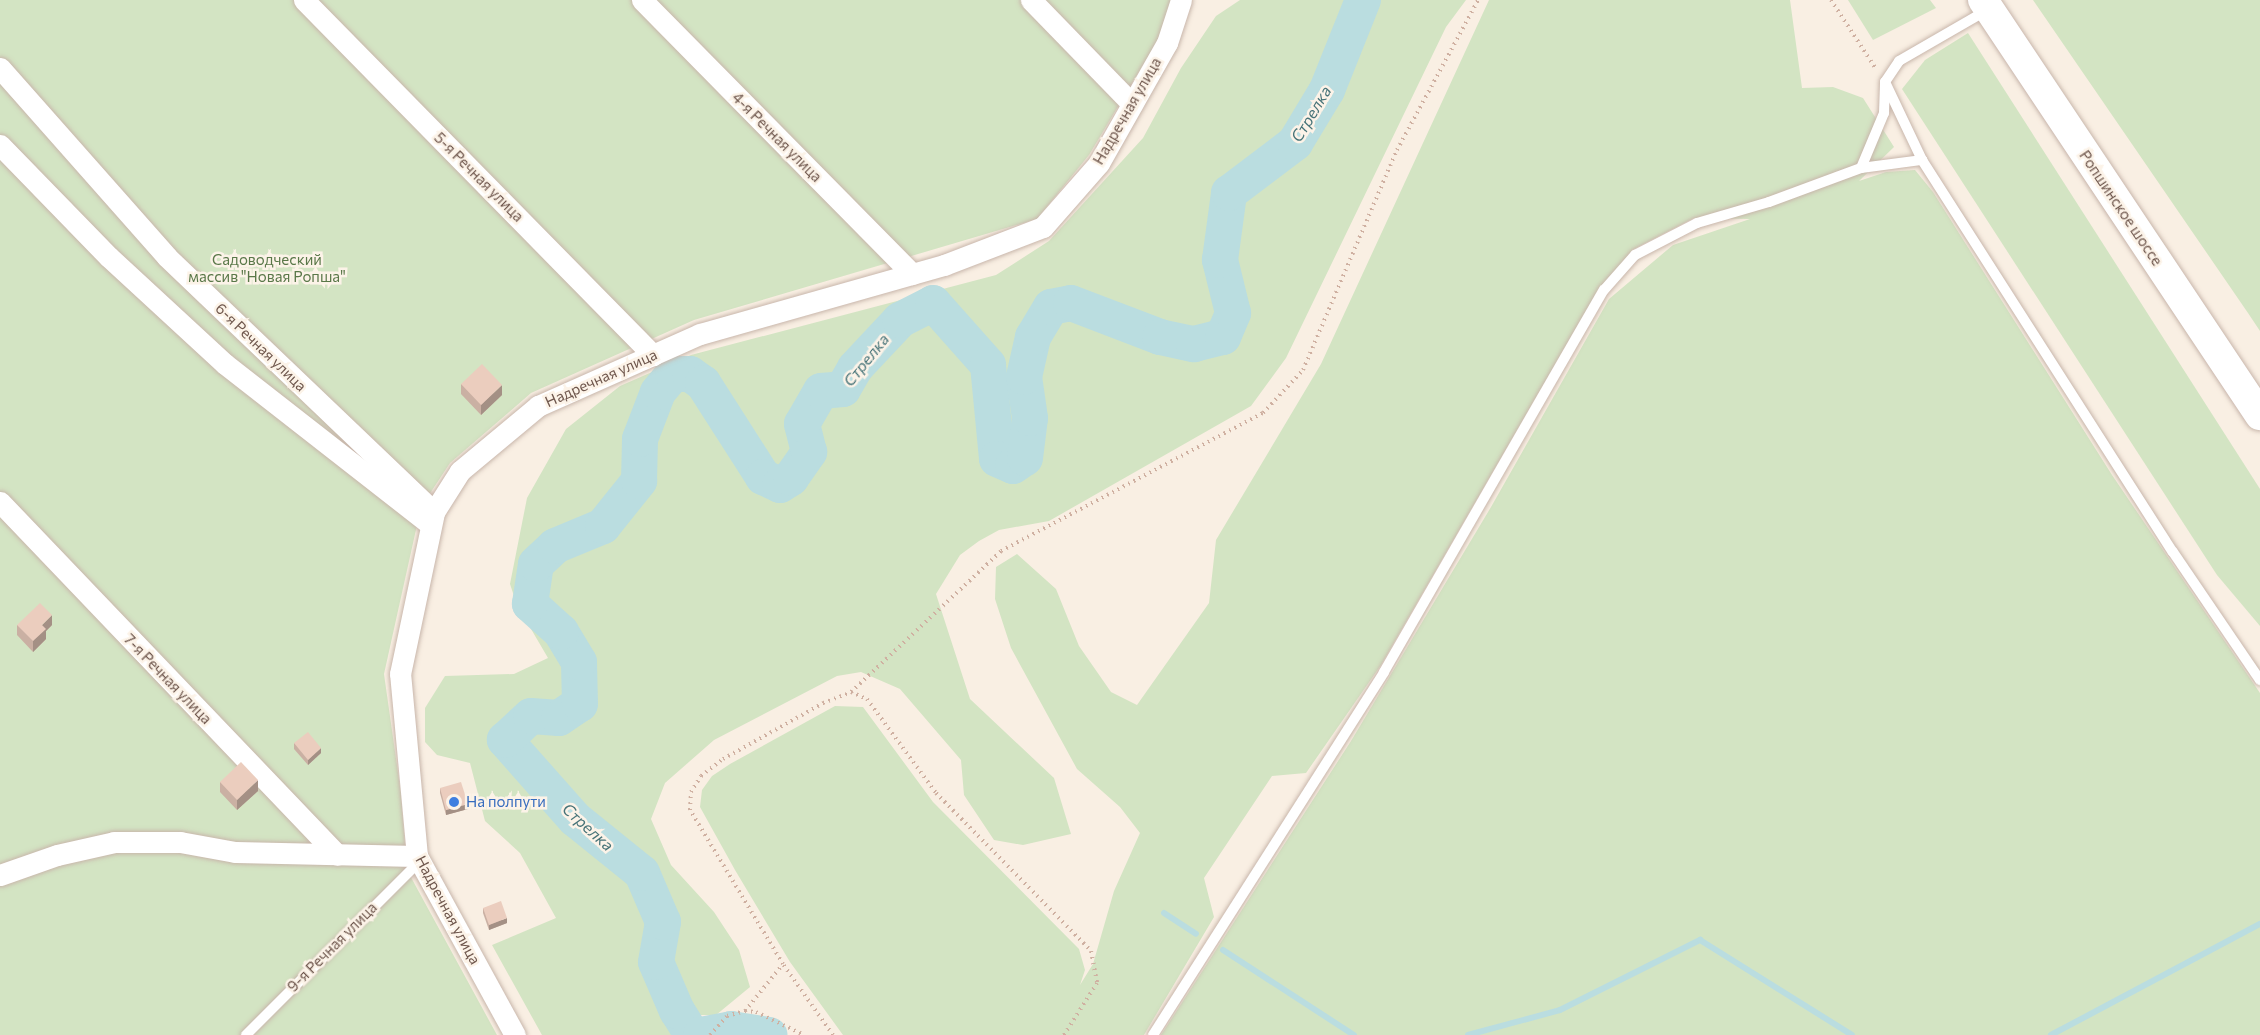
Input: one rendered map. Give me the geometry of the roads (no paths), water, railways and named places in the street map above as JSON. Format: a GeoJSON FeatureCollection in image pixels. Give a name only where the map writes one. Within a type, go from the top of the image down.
{"type":"FeatureCollection","features":[{"type":"Feature","properties":{"kind":"main road","name":"Ропшинское шоссе"},"geometry":{"type":"LineString","coordinates":[[1986,5],[2260,415]]}},
{"type":"Feature","properties":{"kind":"street","name":"5-я Речная улица"},"geometry":{"type":"LineString","coordinates":[[304,0],[653,355]]}},
{"type":"Feature","properties":{"kind":"street","name":"4-я Речная улица"},"geometry":{"type":"LineString","coordinates":[[642,0],[912,274]]}},
{"type":"Feature","properties":{"kind":"street"},"geometry":{"type":"LineString","coordinates":[[1031,0],[1132,104]]}},
{"type":"Feature","properties":{"kind":"street","name":"Надречная улица"},"geometry":{"type":"LineString","coordinates":[[515,1035],[419,858],[400,674],[432,518],[460,471],[538,406],[700,334],[912,274],[1043,227],[1099,163],[1167,43],[1181,0]]}},
{"type":"Feature","properties":{"kind":"street","name":"6-я Речная улица"},"geometry":{"type":"LineString","coordinates":[[0,68],[167,257],[432,518]]}},
{"type":"Feature","properties":{"kind":"street","name":"6-я Речная улица"},"geometry":{"type":"LineString","coordinates":[[0,145],[108,257],[225,364],[432,518]]}},
{"type":"Feature","properties":{"kind":"street","name":"7-я Речная улица"},"geometry":{"type":"LineString","coordinates":[[0,502],[337,855]]}},
{"type":"Feature","properties":{"kind":"street"},"geometry":{"type":"LineString","coordinates":[[3,872],[57,855],[114,842],[180,842],[235,852],[419,858]]}},
{"type":"Feature","properties":{"kind":"lane"},"geometry":{"type":"LineString","coordinates":[[1861,168],[1884,113],[1885,82],[1899,61],[1986,5]]}},
{"type":"Feature","properties":{"kind":"lane"},"geometry":{"type":"LineString","coordinates":[[1885,82],[1922,160],[2173,552],[2260,680]]}},
{"type":"Feature","properties":{"kind":"lane"},"geometry":{"type":"LineString","coordinates":[[1153,1035],[1383,672],[1604,290],[1635,255],[1696,223],[1769,202],[1861,168],[1922,160]]}},
{"type":"Feature","properties":{"kind":"lane","name":"9-я Речная улица"},"geometry":{"type":"LineString","coordinates":[[246,1035],[419,858]]}},
{"type":"Feature","properties":{"kind":"waterway","name":"Стрелка"},"geometry":{"type":"LineString","coordinates":[[698,1035],[691,1033],[677,1011],[656,962],[663,922],[642,873],[575,819],[505,740],[531,716],[559,718],[580,704],[579,662],[561,632],[530,604],[536,564],[555,546],[603,526],[639,481],[640,439],[658,392],[673,374],[690,374],[703,383],[763,477],[780,485],[791,478],[809,452],[802,424],[821,391],[843,389],[855,368],[900,320],[933,303],[988,365],[997,459],[1013,466],[1025,458],[1030,418],[1024,377],[1033,337],[1051,307],[1071,303],[1160,337],[1194,344],[1223,337],[1233,313],[1220,260],[1229,193],[1295,143],[1327,90],[1363,0]]}},
{"type":"Feature","properties":{"kind":"waterway"},"geometry":{"type":"LineString","coordinates":[[1164,913],[1196,934]]}},
{"type":"Feature","properties":{"kind":"waterway"},"geometry":{"type":"LineString","coordinates":[[2051,1035],[2260,924]]}},
{"type":"Feature","properties":{"kind":"waterway"},"geometry":{"type":"LineString","coordinates":[[1468,1035],[1560,1010],[1700,940],[1852,1035]]}},
{"type":"Feature","properties":{"kind":"waterway"},"geometry":{"type":"LineString","coordinates":[[1223,950],[1354,1035]]}},
{"type":"Feature","properties":{"kind":"waterway","name":"Стрелка"},"geometry":{"type":"LineString","coordinates":[[701,1035],[731,1029],[770,1035]]}},
{"type":"Feature","properties":{"kind":"place","name":"На полпути"},"geometry":{"type":"Point","coordinates":[454,802]}},
{"type":"Feature","properties":{"kind":"park label","name":"Садоводческий массив \"Новая Ропша\""},"geometry":{"type":"Point","coordinates":[267,268]}}]}
